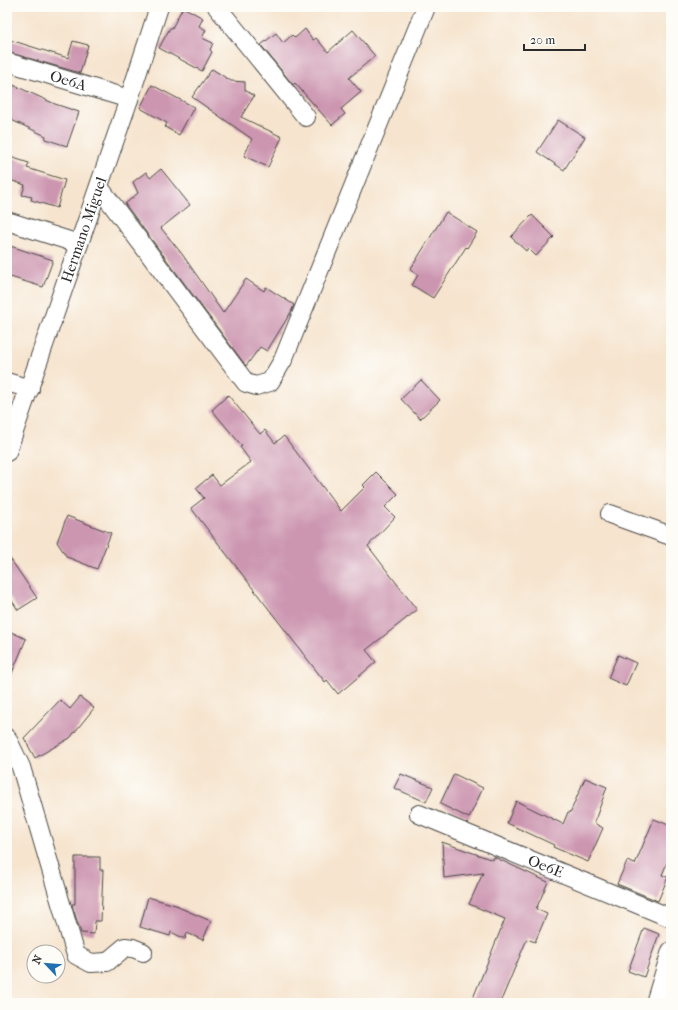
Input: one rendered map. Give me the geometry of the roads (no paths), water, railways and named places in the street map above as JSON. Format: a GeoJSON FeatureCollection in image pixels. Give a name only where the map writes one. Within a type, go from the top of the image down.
{"type":"FeatureCollection","features":[{"type":"Feature","properties":{"kind":"street","name":"Hermano Miguel"},"geometry":{"type":"LineString","coordinates":[[7,452],[99,187],[159,7]]}},
{"type":"Feature","properties":{"kind":"street"},"geometry":{"type":"LineString","coordinates":[[217,7],[306,117]]}},
{"type":"Feature","properties":{"kind":"street"},"geometry":{"type":"LineString","coordinates":[[99,187],[246,383],[256,386],[270,382],[283,360],[426,7]]}},
{"type":"Feature","properties":{"kind":"street","name":"Oe6A"},"geometry":{"type":"LineString","coordinates":[[7,62],[129,99]]}},
{"type":"Feature","properties":{"kind":"street"},"geometry":{"type":"LineString","coordinates":[[7,221],[79,244]]}},
{"type":"Feature","properties":{"kind":"street"},"geometry":{"type":"LineString","coordinates":[[7,382],[30,389]]}},
{"type":"Feature","properties":{"kind":"street"},"geometry":{"type":"LineString","coordinates":[[610,514],[671,536]]}},
{"type":"Feature","properties":{"kind":"street"},"geometry":{"type":"LineString","coordinates":[[7,738],[21,767],[76,955],[91,963],[107,962],[125,947],[143,952]]}},
{"type":"Feature","properties":{"kind":"street","name":"Oe6E"},"geometry":{"type":"LineString","coordinates":[[419,814],[671,918]]}},
{"type":"Feature","properties":{"kind":"street"},"geometry":{"type":"LineString","coordinates":[[655,1003],[671,951]]}}]}
